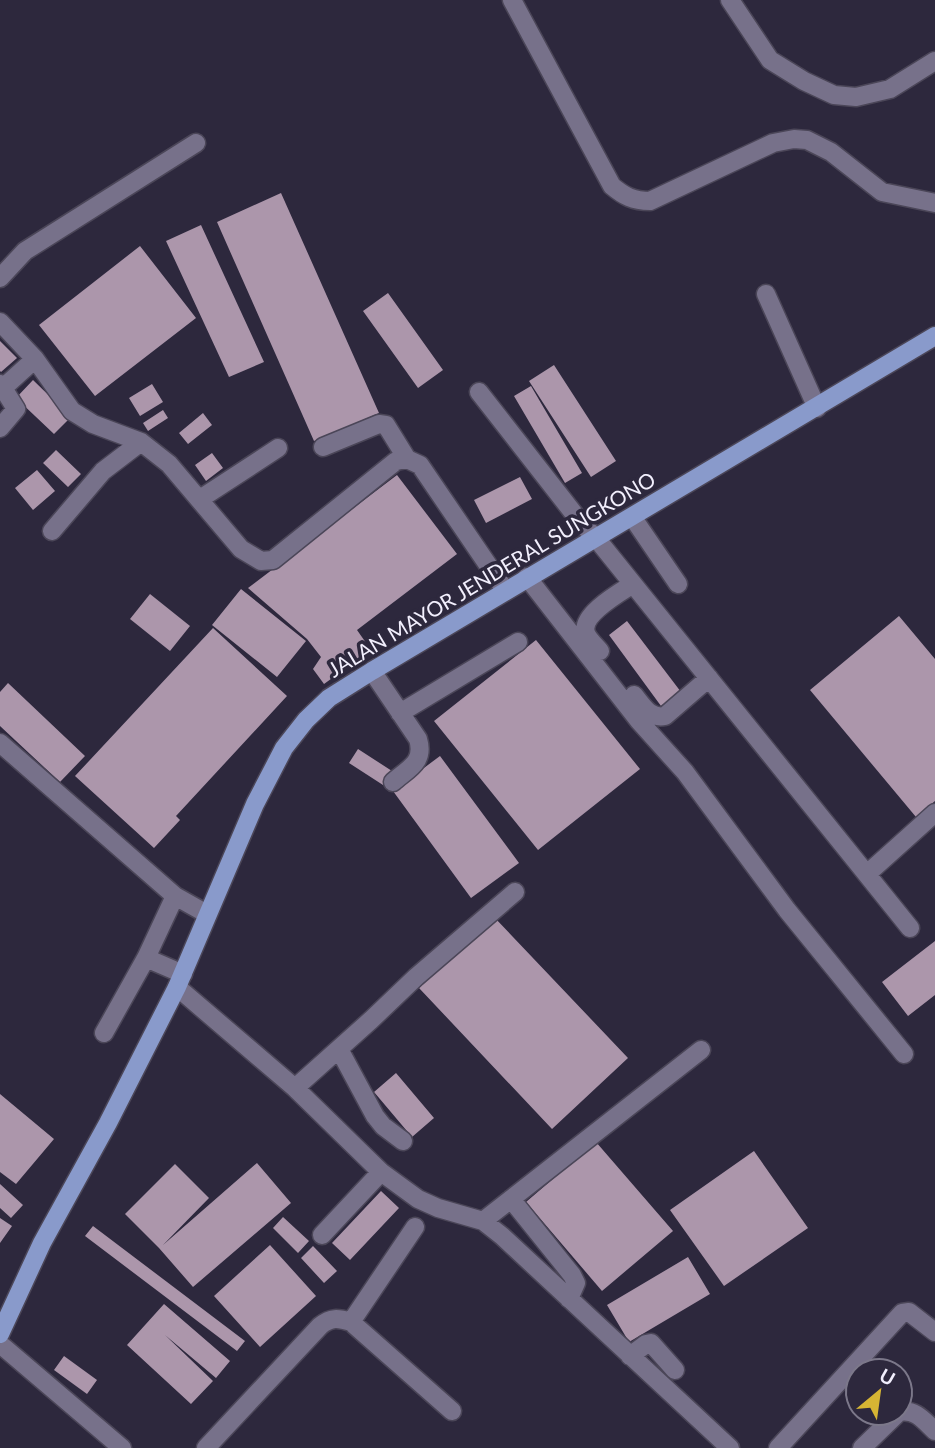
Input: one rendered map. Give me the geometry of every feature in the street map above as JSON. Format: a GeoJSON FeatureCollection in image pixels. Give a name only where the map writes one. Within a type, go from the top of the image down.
{"type":"FeatureCollection","features":[{"type":"Feature","properties":{"kind":"main road","name":"JALAN MAYOR JENDERAL SUNGKONO"},"geometry":{"type":"LineString","coordinates":[[0,1334],[42,1243],[108,1123],[180,981],[255,804],[284,748],[306,720],[329,698],[372,671],[935,336]]}},
{"type":"Feature","properties":{"kind":"street"},"geometry":{"type":"LineString","coordinates":[[512,0],[612,186],[636,201],[650,201],[773,143],[794,139],[807,140],[831,152],[882,192],[935,203]]}},
{"type":"Feature","properties":{"kind":"street"},"geometry":{"type":"LineString","coordinates":[[730,0],[770,60],[804,81],[834,95],[856,97],[890,89],[935,61]]}},
{"type":"Feature","properties":{"kind":"street"},"geometry":{"type":"LineString","coordinates":[[0,278],[25,251],[196,143]]}},
{"type":"Feature","properties":{"kind":"street"},"geometry":{"type":"LineString","coordinates":[[766,294],[817,408]]}},
{"type":"Feature","properties":{"kind":"street"},"geometry":{"type":"LineString","coordinates":[[0,322],[35,359],[72,411],[93,424],[141,442],[169,464],[241,549],[261,561],[273,560],[377,475],[396,461],[407,459]]}},
{"type":"Feature","properties":{"kind":"street"},"geometry":{"type":"LineString","coordinates":[[0,428],[16,409],[2,386],[35,359]]}},
{"type":"Feature","properties":{"kind":"street"},"geometry":{"type":"LineString","coordinates":[[479,392],[582,524],[910,928]]}},
{"type":"Feature","properties":{"kind":"street"},"geometry":{"type":"LineString","coordinates":[[323,447],[379,424],[386,425],[407,459],[420,465],[505,590]]}},
{"type":"Feature","properties":{"kind":"street"},"geometry":{"type":"LineString","coordinates":[[52,531],[103,471],[141,442]]}},
{"type":"Feature","properties":{"kind":"street"},"geometry":{"type":"LineString","coordinates":[[200,499],[278,448]]}},
{"type":"Feature","properties":{"kind":"street"},"geometry":{"type":"LineString","coordinates":[[633,518],[678,584]]}},
{"type":"Feature","properties":{"kind":"street"},"geometry":{"type":"LineString","coordinates":[[527,577],[639,720],[685,772],[788,910],[904,1054]]}},
{"type":"Feature","properties":{"kind":"street"},"geometry":{"type":"LineString","coordinates":[[633,584],[591,614],[586,624],[586,634],[648,712],[657,718],[665,716],[709,678]]}},
{"type":"Feature","properties":{"kind":"street"},"geometry":{"type":"LineString","coordinates":[[400,713],[518,642]]}},
{"type":"Feature","properties":{"kind":"street"},"geometry":{"type":"LineString","coordinates":[[372,671],[418,739],[421,750],[417,761],[393,782]]}},
{"type":"Feature","properties":{"kind":"street"},"geometry":{"type":"LineString","coordinates":[[0,743],[175,896],[208,915]]}},
{"type":"Feature","properties":{"kind":"street"},"geometry":{"type":"LineString","coordinates":[[867,874],[935,813]]}},
{"type":"Feature","properties":{"kind":"street"},"geometry":{"type":"LineString","coordinates":[[295,1088],[416,977],[515,892]]}},
{"type":"Feature","properties":{"kind":"street"},"geometry":{"type":"LineString","coordinates":[[104,1033],[146,958],[175,896]]}},
{"type":"Feature","properties":{"kind":"street"},"geometry":{"type":"LineString","coordinates":[[146,958],[180,981],[381,1172],[418,1199],[482,1221],[502,1236],[730,1448]]}},
{"type":"Feature","properties":{"kind":"street"},"geometry":{"type":"LineString","coordinates":[[339,1049],[375,1116],[383,1126],[403,1141]]}},
{"type":"Feature","properties":{"kind":"street"},"geometry":{"type":"LineString","coordinates":[[482,1221],[701,1049]]}},
{"type":"Feature","properties":{"kind":"street"},"geometry":{"type":"LineString","coordinates":[[322,1235],[381,1172]]}},
{"type":"Feature","properties":{"kind":"street"},"geometry":{"type":"LineString","coordinates":[[511,1199],[576,1283],[569,1299]]}},
{"type":"Feature","properties":{"kind":"street"},"geometry":{"type":"LineString","coordinates":[[351,1322],[415,1227]]}},
{"type":"Feature","properties":{"kind":"street"},"geometry":{"type":"LineString","coordinates":[[533,1265],[547,1246]]}},
{"type":"Feature","properties":{"kind":"street"},"geometry":{"type":"LineString","coordinates":[[778,1448],[902,1313],[909,1312],[935,1332]]}},
{"type":"Feature","properties":{"kind":"street"},"geometry":{"type":"LineString","coordinates":[[206,1448],[320,1326],[327,1320],[337,1318],[351,1322],[452,1411]]}},
{"type":"Feature","properties":{"kind":"street"},"geometry":{"type":"LineString","coordinates":[[630,1356],[646,1343],[651,1343],[676,1370]]}},
{"type":"Feature","properties":{"kind":"street"},"geometry":{"type":"LineString","coordinates":[[0,1345],[122,1448]]}},
{"type":"Feature","properties":{"kind":"street"},"geometry":{"type":"LineString","coordinates":[[914,1413],[935,1432]]}},
{"type":"Feature","properties":{"kind":"street"},"geometry":{"type":"LineString","coordinates":[[862,1448],[884,1427]]}},
{"type":"Feature","properties":{"kind":"building"},"geometry":{"type":"Polygon","coordinates":[[[281,193],[379,413],[314,441],[217,222],[281,193]]]}},
{"type":"Feature","properties":{"kind":"building"},"geometry":{"type":"Polygon","coordinates":[[[201,225],[264,362],[229,377],[166,241],[201,225]]]}},
{"type":"Feature","properties":{"kind":"building"},"geometry":{"type":"Polygon","coordinates":[[[140,246],[196,318],[95,396],[39,325],[140,246]]]}},
{"type":"Feature","properties":{"kind":"building"},"geometry":{"type":"Polygon","coordinates":[[[388,293],[443,370],[418,388],[363,311],[388,293]]]}},
{"type":"Feature","properties":{"kind":"building"},"geometry":{"type":"Polygon","coordinates":[[[0,341],[17,358],[1,372],[0,371],[0,341]]]}},
{"type":"Feature","properties":{"kind":"building"},"geometry":{"type":"Polygon","coordinates":[[[554,365],[616,461],[591,477],[529,381],[554,365]]]}},
{"type":"Feature","properties":{"kind":"building"},"geometry":{"type":"Polygon","coordinates":[[[33,380],[71,417],[54,434],[16,398],[33,380]]]}},
{"type":"Feature","properties":{"kind":"building"},"geometry":{"type":"Polygon","coordinates":[[[152,384],[163,402],[140,416],[129,398],[152,384]]]}},
{"type":"Feature","properties":{"kind":"building"},"geometry":{"type":"Polygon","coordinates":[[[531,386],[582,473],[565,483],[514,396],[531,386]]]}},
{"type":"Feature","properties":{"kind":"building"},"geometry":{"type":"Polygon","coordinates":[[[163,410],[168,418],[148,431],[143,423],[163,410]]]}},
{"type":"Feature","properties":{"kind":"building"},"geometry":{"type":"Polygon","coordinates":[[[203,413],[212,425],[188,444],[179,433],[203,413]]]}},
{"type":"Feature","properties":{"kind":"building"},"geometry":{"type":"Polygon","coordinates":[[[56,450],[81,474],[68,487],[43,463],[56,450]]]}},
{"type":"Feature","properties":{"kind":"building"},"geometry":{"type":"Polygon","coordinates":[[[212,453],[223,468],[206,481],[195,465],[212,453]]]}},
{"type":"Feature","properties":{"kind":"building"},"geometry":{"type":"Polygon","coordinates":[[[37,470],[55,491],[33,510],[15,488],[37,470]]]}},
{"type":"Feature","properties":{"kind":"building"},"geometry":{"type":"Polygon","coordinates":[[[397,475],[457,554],[357,630],[371,650],[324,684],[313,669],[321,657],[307,639],[248,588],[397,475]]]}},
{"type":"Feature","properties":{"kind":"building"},"geometry":{"type":"Polygon","coordinates":[[[520,477],[532,499],[486,523],[474,500],[520,477]]]}},
{"type":"Feature","properties":{"kind":"building"},"geometry":{"type":"Polygon","coordinates":[[[241,589],[306,641],[277,677],[212,625],[241,589]]]}},
{"type":"Feature","properties":{"kind":"building"},"geometry":{"type":"Polygon","coordinates":[[[150,594],[190,626],[170,651],[130,619],[150,594]]]}},
{"type":"Feature","properties":{"kind":"building"},"geometry":{"type":"Polygon","coordinates":[[[899,616],[935,659],[935,801],[916,817],[810,690],[899,616]]]}},
{"type":"Feature","properties":{"kind":"building"},"geometry":{"type":"Polygon","coordinates":[[[627,621],[681,692],[661,706],[609,635],[627,621]]]}},
{"type":"Feature","properties":{"kind":"building"},"geometry":{"type":"Polygon","coordinates":[[[213,628],[287,696],[176,816],[180,820],[154,848],[75,776],[213,628]]]}},
{"type":"Feature","properties":{"kind":"building"},"geometry":{"type":"Polygon","coordinates":[[[536,640],[640,769],[538,850],[434,721],[536,640]]]}},
{"type":"Feature","properties":{"kind":"building"},"geometry":{"type":"Polygon","coordinates":[[[8,683],[85,756],[60,782],[0,726],[0,692],[8,683]]]}},
{"type":"Feature","properties":{"kind":"building"},"geometry":{"type":"Polygon","coordinates":[[[358,749],[392,771],[383,785],[349,763],[358,749]]]}},
{"type":"Feature","properties":{"kind":"building"},"geometry":{"type":"Polygon","coordinates":[[[440,756],[519,863],[471,898],[393,791],[440,756]]]}},
{"type":"Feature","properties":{"kind":"building"},"geometry":{"type":"Polygon","coordinates":[[[494,917],[628,1058],[552,1129],[419,988],[494,917]]]}},
{"type":"Feature","properties":{"kind":"building"},"geometry":{"type":"Polygon","coordinates":[[[935,941],[935,995],[908,1016],[882,982],[935,941]]]}},
{"type":"Feature","properties":{"kind":"building"},"geometry":{"type":"Polygon","coordinates":[[[396,1073],[434,1118],[412,1137],[374,1092],[396,1073]]]}},
{"type":"Feature","properties":{"kind":"building"},"geometry":{"type":"Polygon","coordinates":[[[0,1094],[54,1139],[16,1184],[0,1172],[0,1094]]]}},
{"type":"Feature","properties":{"kind":"building"},"geometry":{"type":"Polygon","coordinates":[[[596,1142],[673,1231],[602,1291],[526,1202],[596,1142]]]}},
{"type":"Feature","properties":{"kind":"building"},"geometry":{"type":"Polygon","coordinates":[[[754,1151],[808,1228],[724,1286],[670,1210],[754,1151]]]}},
{"type":"Feature","properties":{"kind":"building"},"geometry":{"type":"Polygon","coordinates":[[[257,1163],[291,1203],[193,1287],[125,1214],[175,1164],[209,1198],[163,1245],[257,1163]]]}},
{"type":"Feature","properties":{"kind":"building"},"geometry":{"type":"Polygon","coordinates":[[[0,1184],[23,1205],[11,1218],[0,1208],[0,1184]]]}},
{"type":"Feature","properties":{"kind":"building"},"geometry":{"type":"Polygon","coordinates":[[[381,1191],[399,1208],[350,1260],[332,1243],[381,1191]]]}},
{"type":"Feature","properties":{"kind":"building"},"geometry":{"type":"Polygon","coordinates":[[[283,1217],[309,1241],[298,1253],[273,1228],[283,1217]]]}},
{"type":"Feature","properties":{"kind":"building"},"geometry":{"type":"Polygon","coordinates":[[[0,1218],[12,1226],[0,1243],[0,1218]]]}},
{"type":"Feature","properties":{"kind":"building"},"geometry":{"type":"Polygon","coordinates":[[[93,1226],[245,1341],[237,1351],[85,1236],[93,1226]]]}},
{"type":"Feature","properties":{"kind":"building"},"geometry":{"type":"Polygon","coordinates":[[[270,1245],[316,1296],[260,1347],[214,1296],[270,1245]]]}},
{"type":"Feature","properties":{"kind":"building"},"geometry":{"type":"Polygon","coordinates":[[[313,1246],[337,1271],[324,1283],[301,1258],[313,1246]]]}},
{"type":"Feature","properties":{"kind":"building"},"geometry":{"type":"Polygon","coordinates":[[[688,1257],[710,1294],[629,1342],[607,1305],[688,1257]]]}},
{"type":"Feature","properties":{"kind":"building"},"geometry":{"type":"Polygon","coordinates":[[[164,1304],[230,1361],[216,1378],[165,1335],[213,1381],[191,1404],[127,1345],[164,1304]]]}},
{"type":"Feature","properties":{"kind":"building"},"geometry":{"type":"Polygon","coordinates":[[[64,1356],[97,1380],[87,1394],[54,1370],[64,1356]]]}}]}
